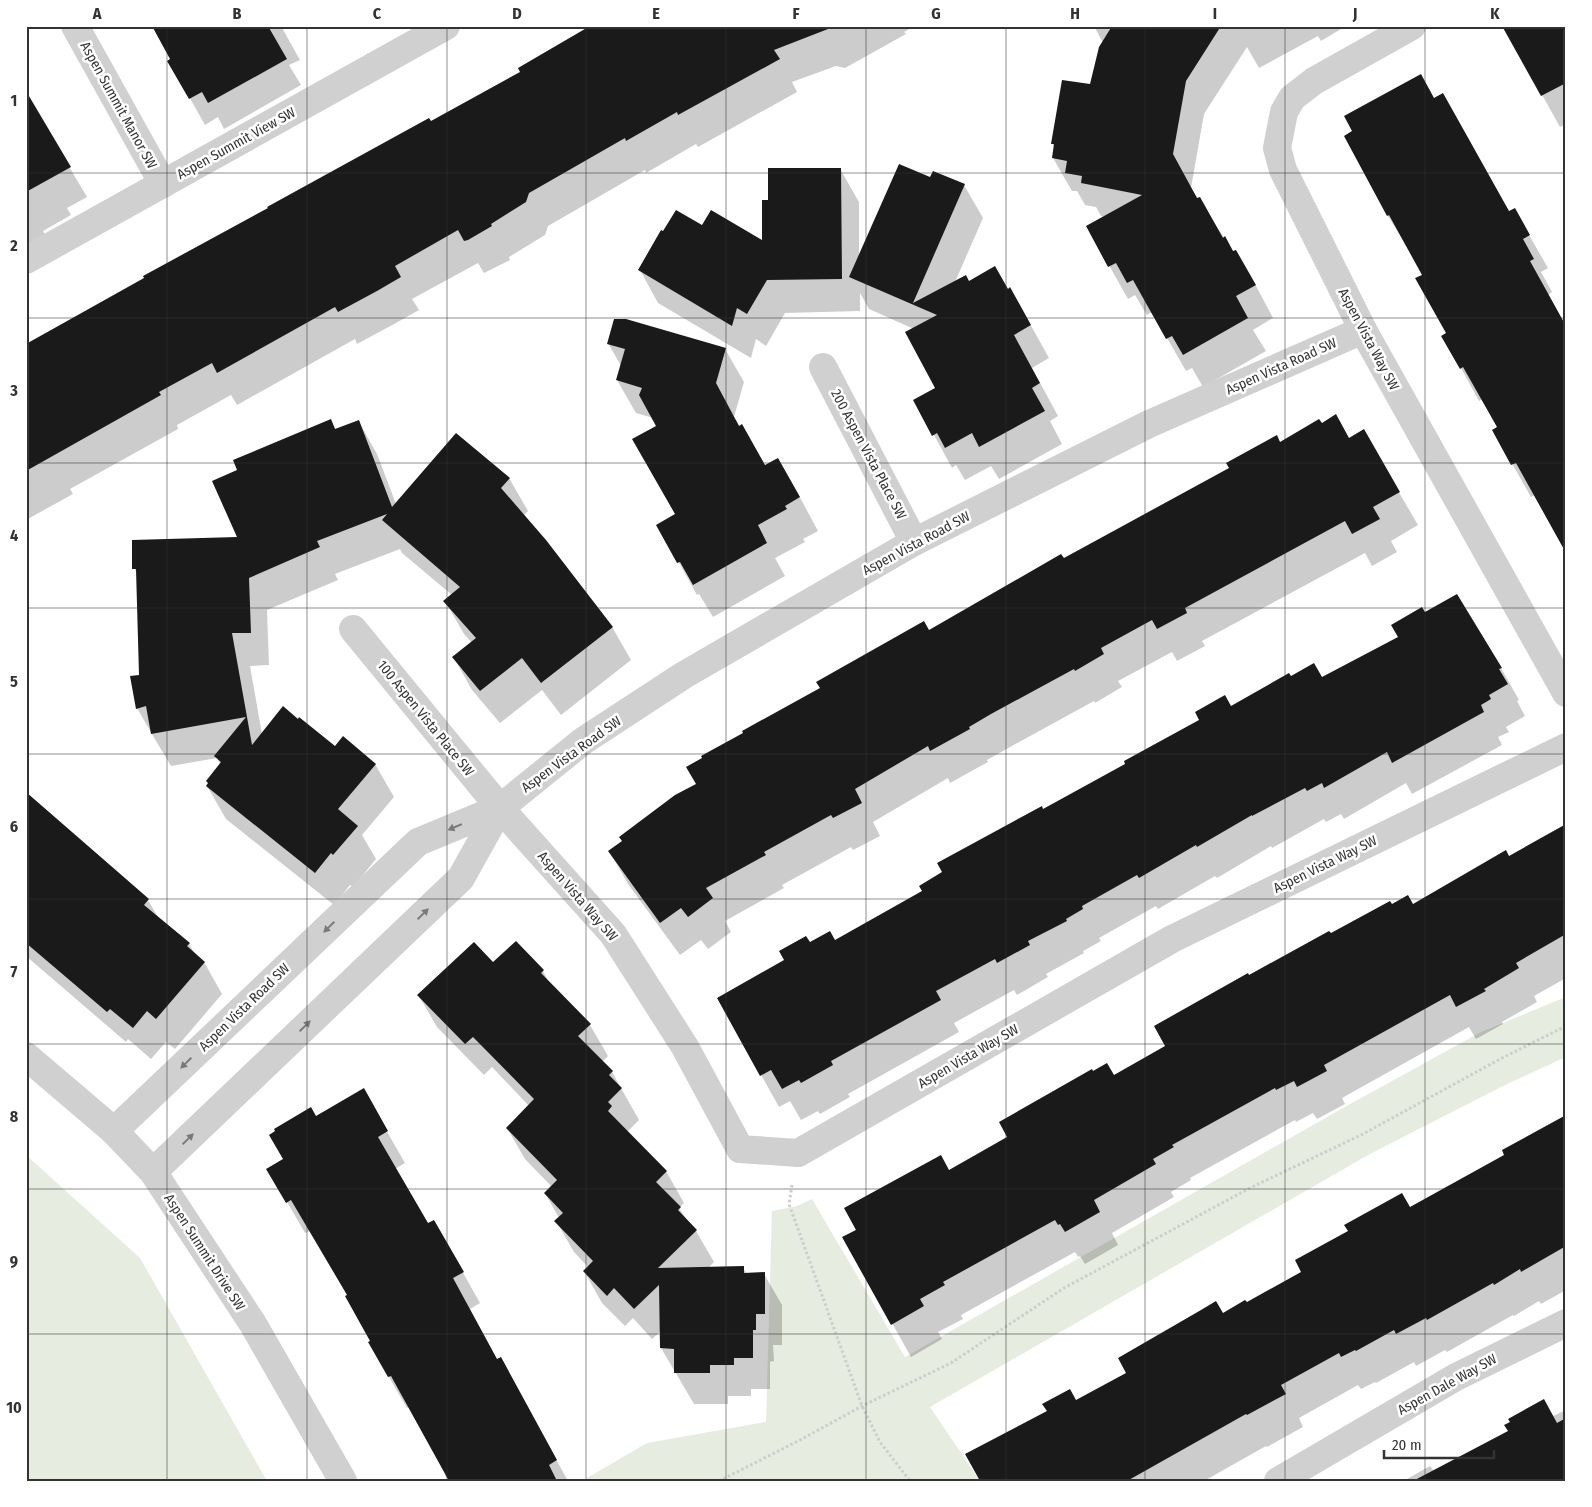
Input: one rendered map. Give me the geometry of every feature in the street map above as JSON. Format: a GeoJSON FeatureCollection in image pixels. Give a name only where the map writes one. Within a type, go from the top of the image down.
{"type":"FeatureCollection","features":[{"type":"Feature","properties":{"kind":"street","name":"Aspen Summit Manor SW"},"geometry":{"type":"LineString","coordinates":[[74,26],[163,184]]}},
{"type":"Feature","properties":{"kind":"street","name":"Aspen Summit View SW"},"geometry":{"type":"LineString","coordinates":[[26,260],[446,26]]}},
{"type":"Feature","properties":{"kind":"street","name":"Aspen Vista Way SW"},"geometry":{"type":"LineString","coordinates":[[1412,26],[1314,81],[1292,98],[1284,112],[1278,148],[1283,170],[1363,330],[1566,693]]}},
{"type":"Feature","properties":{"kind":"street","name":"Aspen Vista Road SW"},"geometry":{"type":"LineString","coordinates":[[114,1130],[418,842],[500,808],[584,742],[684,675],[914,542],[1149,424],[1363,330]]}},
{"type":"Feature","properties":{"kind":"street","name":"200 Aspen Vista Place SW"},"geometry":{"type":"LineString","coordinates":[[823,367],[914,542]]}},
{"type":"Feature","properties":{"kind":"street","name":"100 Aspen Vista Place SW"},"geometry":{"type":"LineString","coordinates":[[353,629],[500,808]]}},
{"type":"Feature","properties":{"kind":"street","name":"Aspen Vista Way SW"},"geometry":{"type":"LineString","coordinates":[[500,808],[613,934],[685,1047],[740,1149],[798,1153],[1172,939],[1566,746]]}},
{"type":"Feature","properties":{"kind":"street","name":"Aspen Vista Road SW"},"geometry":{"type":"LineString","coordinates":[[152,1172],[461,878],[500,808]]}},
{"type":"Feature","properties":{"kind":"street","name":"Aspen Summit Drive SW"},"geometry":{"type":"LineString","coordinates":[[26,1056],[114,1130],[152,1172],[253,1324],[343,1481]]}},
{"type":"Feature","properties":{"kind":"street","name":"Aspen Dale Way SW"},"geometry":{"type":"LineString","coordinates":[[1278,1481],[1456,1377],[1566,1322]]}},
{"type":"Feature","properties":{"kind":"path"},"geometry":{"type":"LineString","coordinates":[[718,1481],[802,1439],[862,1406],[950,1363],[1080,1279],[1250,1188],[1363,1134],[1566,1026]]}},
{"type":"Feature","properties":{"kind":"path"},"geometry":{"type":"LineString","coordinates":[[798,1153],[789,1204],[862,1406],[880,1442],[910,1481]]}},
{"type":"Feature","properties":{"kind":"shaded area"},"geometry":{"type":"Polygon","coordinates":[[[1566,997],[1566,1057],[1507,1084],[1368,1155],[930,1407],[980,1481],[582,1481],[647,1443],[766,1422],[772,1211],[797,1206],[812,1199],[905,1357],[1343,1108],[1481,1032],[1566,997]]]}},
{"type":"Feature","properties":{"kind":"shaded area"},"geometry":{"type":"Polygon","coordinates":[[[26,1155],[140,1258],[267,1481],[26,1481],[26,1155]]]}},
{"type":"Feature","properties":{"kind":"building"},"geometry":{"type":"Polygon","coordinates":[[[152,26],[268,26],[287,59],[208,103],[202,92],[189,99],[167,61],[170,59],[152,26]]]}},
{"type":"Feature","properties":{"kind":"building"},"geometry":{"type":"Polygon","coordinates":[[[590,26],[828,26],[828,29],[774,50],[780,59],[678,115],[677,112],[626,141],[625,138],[529,193],[526,202],[468,240],[464,241],[458,230],[395,266],[401,277],[377,291],[338,312],[335,307],[217,373],[212,363],[159,392],[161,395],[26,471],[26,344],[267,207],[429,118],[431,121],[520,72],[518,68],[590,26]]]}},
{"type":"Feature","properties":{"kind":"building"},"geometry":{"type":"Polygon","coordinates":[[[1112,26],[1221,26],[1186,81],[1173,154],[1197,198],[1200,197],[1223,238],[1225,236],[1233,251],[1236,250],[1256,285],[1236,296],[1248,318],[1183,355],[1172,336],[1166,339],[1133,280],[1127,283],[1116,263],[1108,267],[1086,226],[1142,195],[1081,183],[1082,176],[1065,173],[1067,161],[1052,158],[1054,144],[1051,144],[1062,80],[1090,84],[1099,47],[1112,26]]]}},
{"type":"Feature","properties":{"kind":"building"},"geometry":{"type":"Polygon","coordinates":[[[1502,26],[1566,26],[1566,83],[1541,96],[1502,26]]]}},
{"type":"Feature","properties":{"kind":"building"},"geometry":{"type":"Polygon","coordinates":[[[1421,74],[1434,98],[1443,93],[1509,211],[1515,208],[1530,235],[1523,239],[1534,259],[1530,261],[1566,326],[1566,553],[1516,463],[1511,465],[1492,430],[1497,427],[1463,367],[1460,369],[1441,336],[1446,333],[1415,278],[1422,275],[1389,215],[1387,216],[1344,136],[1352,131],[1344,116],[1421,74]]]}},
{"type":"Feature","properties":{"kind":"building"},"geometry":{"type":"Polygon","coordinates":[[[26,91],[71,167],[26,192],[26,91]]]}},
{"type":"Feature","properties":{"kind":"building"},"geometry":{"type":"Polygon","coordinates":[[[899,164],[930,177],[933,171],[965,184],[913,303],[966,275],[969,281],[995,266],[1008,289],[1010,287],[1031,325],[1014,335],[1040,383],[1032,388],[1045,411],[979,447],[972,433],[945,448],[937,433],[932,436],[913,400],[935,388],[905,332],[937,315],[849,277],[899,164]]]}},
{"type":"Feature","properties":{"kind":"building"},"geometry":{"type":"Polygon","coordinates":[[[768,168],[841,168],[842,279],[767,280],[747,314],[737,308],[732,326],[638,270],[661,230],[663,231],[676,210],[702,225],[711,210],[762,240],[762,200],[768,200],[768,168]]]}},
{"type":"Feature","properties":{"kind":"building"},"geometry":{"type":"Polygon","coordinates":[[[614,319],[626,319],[726,348],[716,383],[739,426],[742,424],[765,465],[778,458],[800,497],[785,506],[787,509],[758,525],[767,543],[693,585],[680,562],[677,563],[656,525],[675,514],[632,439],[656,426],[639,395],[642,388],[616,380],[625,349],[607,344],[614,319]]]}},
{"type":"Feature","properties":{"kind":"building"},"geometry":{"type":"Polygon","coordinates":[[[1336,414],[1349,438],[1364,429],[1400,492],[1373,507],[1380,519],[1352,534],[1345,521],[1185,608],[1187,613],[1157,629],[1152,620],[1101,648],[1104,654],[1075,671],[1074,669],[991,714],[969,727],[970,729],[930,751],[928,746],[855,789],[862,803],[833,818],[831,815],[764,852],[766,855],[706,888],[713,898],[688,917],[681,908],[660,923],[608,851],[622,841],[619,837],[675,795],[696,784],[686,767],[702,758],[701,756],[743,733],[742,731],[820,688],[816,682],[924,621],[929,630],[1061,554],[1064,558],[1229,468],[1226,463],[1277,435],[1280,442],[1319,419],[1322,423],[1336,414]]]}},
{"type":"Feature","properties":{"kind":"building"},"geometry":{"type":"Polygon","coordinates":[[[331,419],[335,429],[359,420],[392,507],[456,433],[510,478],[501,488],[546,540],[613,627],[541,683],[522,658],[480,691],[452,657],[476,638],[443,601],[460,587],[382,520],[387,514],[317,541],[320,547],[249,578],[251,633],[232,633],[252,745],[283,706],[335,746],[343,736],[376,764],[338,809],[358,826],[333,855],[331,853],[315,873],[206,786],[208,783],[206,781],[221,762],[214,756],[246,717],[151,734],[146,706],[136,709],[130,676],[139,675],[136,569],[132,569],[132,540],[237,537],[212,481],[237,470],[233,460],[331,419]]]}},
{"type":"Feature","properties":{"kind":"building"},"geometry":{"type":"Polygon","coordinates":[[[1457,594],[1502,668],[1499,669],[1508,684],[1489,695],[1491,699],[1481,705],[1484,712],[1392,763],[1387,752],[1324,788],[1322,783],[1307,791],[1305,788],[1252,815],[1197,847],[1196,845],[1139,878],[1137,875],[1082,906],[1083,909],[1066,919],[1067,921],[1028,941],[1030,945],[997,963],[995,959],[936,991],[941,1000],[831,1061],[833,1065],[801,1083],[799,1080],[782,1089],[771,1070],[760,1076],[717,998],[784,960],[779,951],[806,936],[810,942],[830,931],[835,940],[922,891],[919,886],[942,872],[937,863],[1042,806],[1043,809],[1125,764],[1124,761],[1199,720],[1195,712],[1225,695],[1231,706],[1289,673],[1291,676],[1314,663],[1322,677],[1398,637],[1391,625],[1422,607],[1425,612],[1457,594]]]}},
{"type":"Feature","properties":{"kind":"building"},"geometry":{"type":"Polygon","coordinates":[[[26,792],[149,899],[144,905],[190,943],[187,946],[205,962],[156,1019],[147,1011],[133,1028],[110,1009],[107,1012],[26,943],[26,792]]]}},
{"type":"Feature","properties":{"kind":"building"},"geometry":{"type":"Polygon","coordinates":[[[1566,824],[1566,934],[1516,963],[1519,968],[1484,989],[1486,991],[1456,1007],[1450,995],[1324,1065],[1327,1071],[1297,1087],[1294,1081],[1276,1090],[1275,1088],[1172,1145],[1174,1147],[1153,1159],[1156,1164],[1094,1200],[1100,1212],[1065,1232],[1055,1220],[943,1282],[945,1285],[920,1299],[924,1306],[891,1325],[842,1237],[856,1230],[844,1208],[941,1155],[949,1170],[1007,1137],[999,1122],[1092,1069],[1093,1071],[1107,1063],[1114,1075],[1165,1046],[1154,1026],[1248,973],[1249,975],[1329,931],[1331,933],[1390,901],[1392,904],[1408,895],[1413,904],[1506,850],[1509,856],[1566,824]]]}},
{"type":"Feature","properties":{"kind":"building"},"geometry":{"type":"Polygon","coordinates":[[[516,941],[544,970],[541,973],[591,1024],[578,1036],[613,1071],[609,1075],[622,1088],[608,1102],[612,1106],[608,1111],[667,1171],[656,1182],[681,1207],[678,1210],[697,1230],[658,1268],[744,1266],[744,1273],[765,1272],[765,1314],[756,1314],[756,1330],[753,1330],[753,1358],[734,1358],[734,1365],[710,1365],[710,1373],[674,1373],[674,1349],[660,1348],[659,1285],[634,1309],[614,1288],[607,1296],[583,1271],[593,1261],[554,1221],[563,1213],[544,1193],[557,1180],[506,1128],[534,1099],[473,1037],[465,1044],[417,995],[474,942],[493,962],[516,941]]]}},
{"type":"Feature","properties":{"kind":"building"},"geometry":{"type":"Polygon","coordinates":[[[364,1088],[388,1131],[378,1137],[428,1223],[434,1220],[464,1272],[453,1278],[497,1359],[501,1357],[557,1460],[549,1465],[557,1481],[449,1481],[391,1376],[388,1377],[368,1342],[370,1341],[345,1296],[347,1295],[291,1200],[286,1203],[266,1169],[283,1159],[269,1135],[275,1131],[274,1129],[311,1107],[316,1116],[364,1088]]]}},
{"type":"Feature","properties":{"kind":"building"},"geometry":{"type":"Polygon","coordinates":[[[1566,1115],[1566,1246],[1521,1272],[1520,1269],[1494,1285],[1493,1283],[1427,1320],[1426,1318],[1396,1334],[1394,1330],[1341,1357],[1339,1353],[1281,1385],[1286,1394],[1246,1414],[1127,1481],[980,1481],[965,1454],[1047,1411],[1042,1404],[1070,1389],[1076,1400],[1126,1373],[1118,1358],[1216,1301],[1223,1313],[1301,1272],[1295,1260],[1348,1231],[1344,1225],[1402,1193],[1410,1207],[1504,1155],[1502,1150],[1566,1115]]]}},
{"type":"Feature","properties":{"kind":"building"},"geometry":{"type":"Polygon","coordinates":[[[1544,1399],[1557,1423],[1566,1418],[1566,1481],[1413,1481],[1508,1431],[1504,1425],[1510,1422],[1508,1419],[1544,1399]]]}}]}
